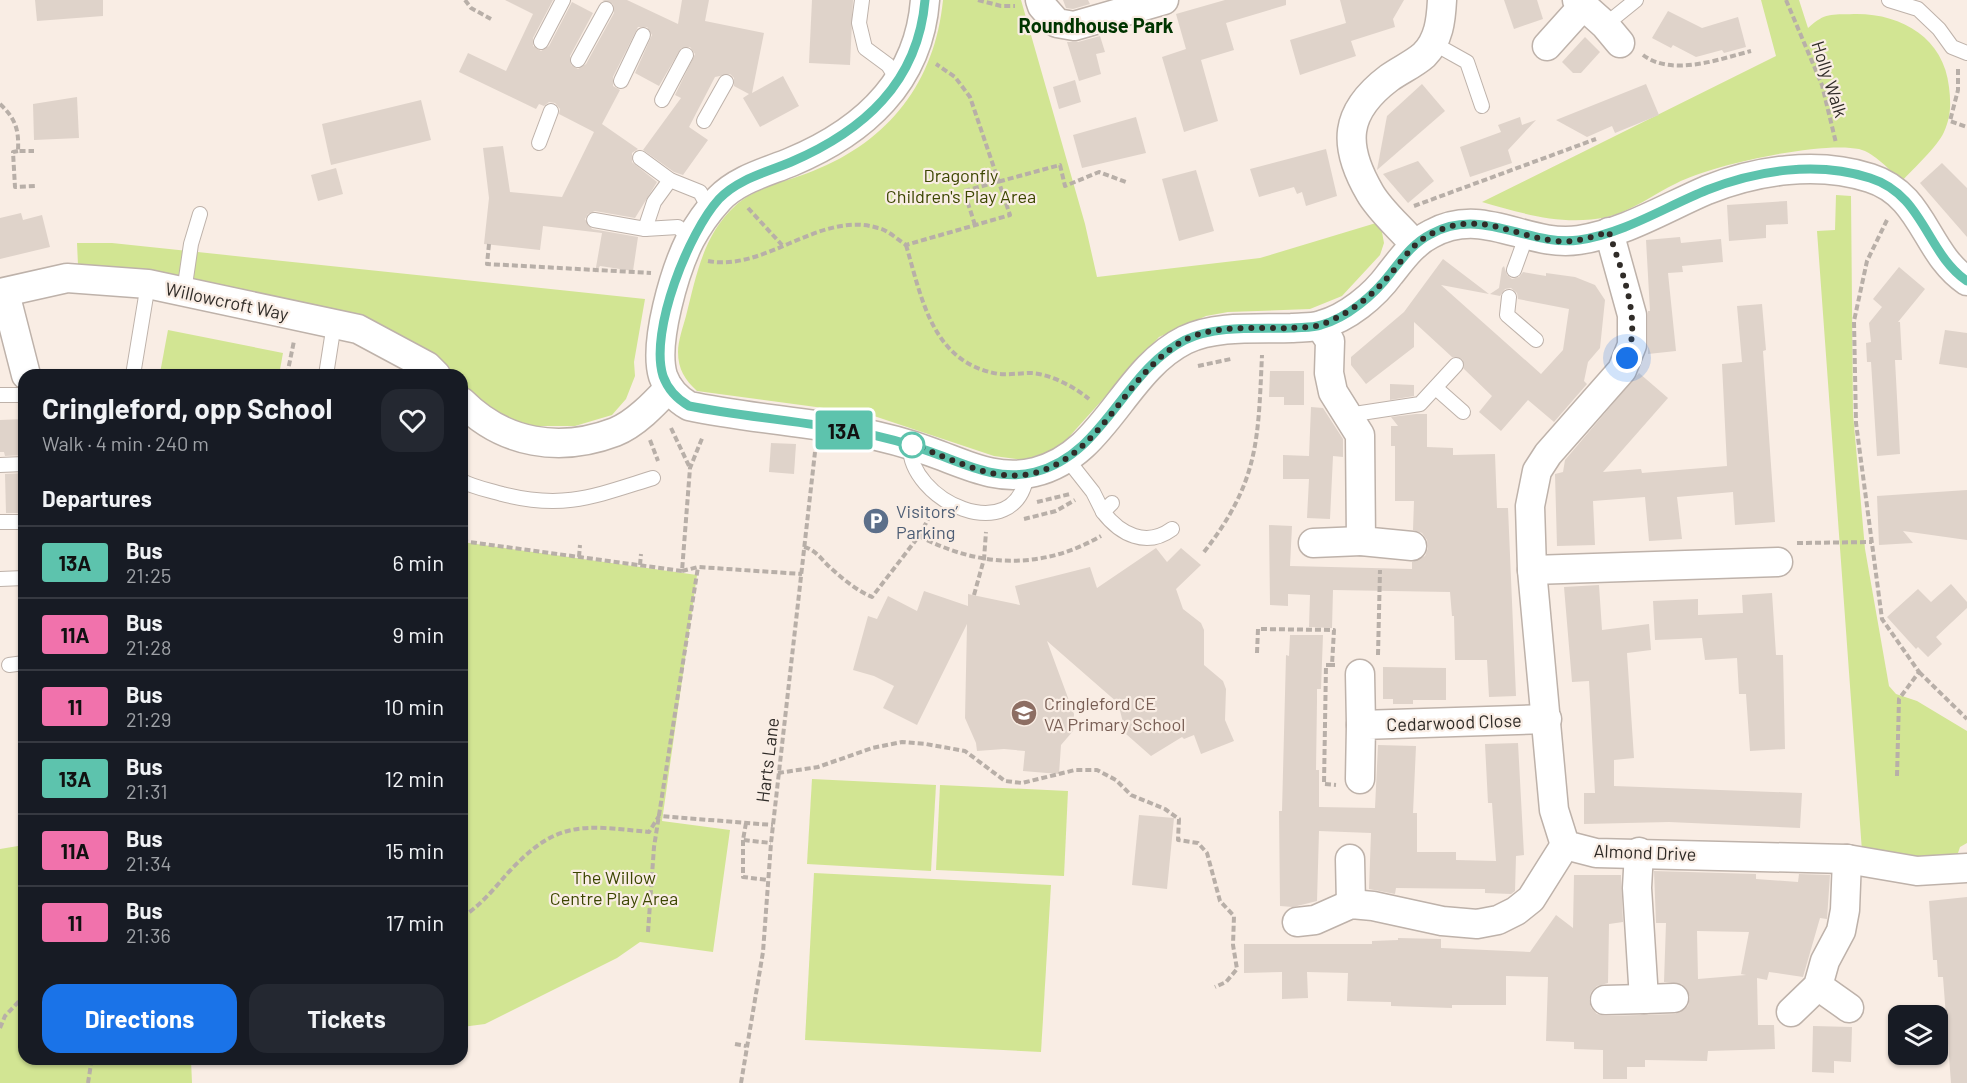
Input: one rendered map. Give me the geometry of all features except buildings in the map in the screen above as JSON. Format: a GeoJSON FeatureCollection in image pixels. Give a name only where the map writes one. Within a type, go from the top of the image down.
{"type":"FeatureCollection","features":[{"type":"Feature","properties":{"kind":"street"},"geometry":{"type":"LineString","coordinates":[[925,0],[924,14],[912,52],[898,81],[884,101],[839,139],[760,173],[732,189],[710,210],[687,247],[663,331],[660,362],[669,388],[689,406],[876,435],[910,444],[989,474],[1028,474],[1067,459],[1092,437],[1154,363],[1186,339],[1214,332],[1320,326],[1353,310],[1389,277],[1415,245],[1432,233],[1452,226],[1474,223],[1497,225],[1558,242],[1581,240],[1634,225],[1706,190],[1738,179],[1778,171],[1835,169],[1874,179],[1897,192],[1916,211],[1944,258],[1967,281]]}},
{"type":"Feature","properties":{"kind":"street"},"geometry":{"type":"LineString","coordinates":[[1041,3],[1057,23],[1074,26],[1164,0]]}},
{"type":"Feature","properties":{"kind":"street"},"geometry":{"type":"LineString","coordinates":[[1415,245],[1371,195],[1359,172],[1350,137],[1354,118],[1370,94],[1389,78],[1423,56],[1433,43],[1440,25],[1442,0]]}},
{"type":"Feature","properties":{"kind":"street"},"geometry":{"type":"LineString","coordinates":[[1546,46],[1580,3],[1612,34]]}},
{"type":"Feature","properties":{"kind":"street"},"geometry":{"type":"LineString","coordinates":[[1297,922],[1316,920],[1351,904],[1373,906],[1442,921],[1477,924],[1498,920],[1516,911],[1531,899],[1565,844],[1554,810],[1532,570],[1530,506],[1537,471],[1548,454],[1622,370],[1632,345],[1632,315],[1609,232]]}},
{"type":"Feature","properties":{"kind":"street","name":"Willowcroft Way"},"geometry":{"type":"LineString","coordinates":[[24,369],[3,293],[67,278],[148,284],[184,292],[333,335],[358,329],[389,344],[430,369]]}},
{"type":"Feature","properties":{"kind":"street"},"geometry":{"type":"LineString","coordinates":[[1320,326],[1330,341],[1329,373],[1333,392],[1360,435],[1371,542]]}},
{"type":"Feature","properties":{"kind":"street"},"geometry":{"type":"LineString","coordinates":[[468,407],[498,430],[524,440],[568,444],[617,432],[669,388]]}},
{"type":"Feature","properties":{"kind":"street"},"geometry":{"type":"LineString","coordinates":[[1313,543],[1371,542],[1412,546]]}},
{"type":"Feature","properties":{"kind":"street"},"geometry":{"type":"LineString","coordinates":[[1532,570],[1783,552]]}},
{"type":"Feature","properties":{"kind":"street","name":"Cedarwood Close"},"geometry":{"type":"LineString","coordinates":[[1360,779],[1360,725],[1369,668]]}},
{"type":"Feature","properties":{"kind":"street","name":"Cedarwood Close"},"geometry":{"type":"LineString","coordinates":[[1360,725],[1547,719]]}},
{"type":"Feature","properties":{"kind":"street","name":"Almond Drive"},"geometry":{"type":"LineString","coordinates":[[1565,844],[1596,853],[1639,852],[1847,859],[1917,871],[1967,868]]}},
{"type":"Feature","properties":{"kind":"street"},"geometry":{"type":"LineString","coordinates":[[1639,852],[1637,888],[1644,999]]}},
{"type":"Feature","properties":{"kind":"street"},"geometry":{"type":"LineString","coordinates":[[1350,859],[1351,904]]}},
{"type":"Feature","properties":{"kind":"street"},"geometry":{"type":"LineString","coordinates":[[1791,1012],[1818,986],[1825,961],[1841,931],[1845,910],[1847,859]]}},
{"type":"Feature","properties":{"kind":"street"},"geometry":{"type":"LineString","coordinates":[[1818,986],[1849,1008]]}},
{"type":"Feature","properties":{"kind":"street"},"geometry":{"type":"LineString","coordinates":[[1605,1000],[1674,998]]}},
{"type":"Feature","properties":{"kind":"lane"},"geometry":{"type":"LineString","coordinates":[[541,42],[563,0]]}},
{"type":"Feature","properties":{"kind":"lane"},"geometry":{"type":"LineString","coordinates":[[862,0],[859,23],[865,48],[888,65],[898,81]]}},
{"type":"Feature","properties":{"kind":"lane"},"geometry":{"type":"LineString","coordinates":[[1612,34],[1636,0]]}},
{"type":"Feature","properties":{"kind":"lane"},"geometry":{"type":"LineString","coordinates":[[1888,0],[1918,9],[1939,29],[1952,47],[1967,52]]}},
{"type":"Feature","properties":{"kind":"lane"},"geometry":{"type":"LineString","coordinates":[[578,60],[606,9]]}},
{"type":"Feature","properties":{"kind":"lane"},"geometry":{"type":"LineString","coordinates":[[621,81],[643,35]]}},
{"type":"Feature","properties":{"kind":"lane"},"geometry":{"type":"LineString","coordinates":[[1433,43],[1467,62],[1482,106]]}},
{"type":"Feature","properties":{"kind":"lane"},"geometry":{"type":"LineString","coordinates":[[662,100],[686,55]]}},
{"type":"Feature","properties":{"kind":"lane"},"geometry":{"type":"LineString","coordinates":[[704,121],[726,82]]}},
{"type":"Feature","properties":{"kind":"lane"},"geometry":{"type":"LineString","coordinates":[[539,143],[551,111]]}},
{"type":"Feature","properties":{"kind":"lane"},"geometry":{"type":"LineString","coordinates":[[640,158],[670,180],[700,192],[710,210]]}},
{"type":"Feature","properties":{"kind":"lane"},"geometry":{"type":"LineString","coordinates":[[645,229],[654,202],[670,180]]}},
{"type":"Feature","properties":{"kind":"lane"},"geometry":{"type":"LineString","coordinates":[[184,292],[191,244],[200,214]]}},
{"type":"Feature","properties":{"kind":"lane"},"geometry":{"type":"LineString","coordinates":[[594,220],[645,229],[678,227],[687,247]]}},
{"type":"Feature","properties":{"kind":"lane"},"geometry":{"type":"LineString","coordinates":[[1514,270],[1522,248],[1523,233]]}},
{"type":"Feature","properties":{"kind":"lane"},"geometry":{"type":"LineString","coordinates":[[134,369],[148,284]]}},
{"type":"Feature","properties":{"kind":"lane"},"geometry":{"type":"LineString","coordinates":[[1509,297],[1507,315],[1536,340]]}},
{"type":"Feature","properties":{"kind":"lane"},"geometry":{"type":"LineString","coordinates":[[327,369],[333,335]]}},
{"type":"Feature","properties":{"kind":"lane"},"geometry":{"type":"LineString","coordinates":[[1348,415],[1420,404],[1437,389],[1456,365]]}},
{"type":"Feature","properties":{"kind":"lane"},"geometry":{"type":"LineString","coordinates":[[1437,389],[1463,412]]}},
{"type":"Feature","properties":{"kind":"lane"},"geometry":{"type":"LineString","coordinates":[[0,395],[18,395]]}},
{"type":"Feature","properties":{"kind":"lane"},"geometry":{"type":"LineString","coordinates":[[910,444],[909,458],[916,472],[928,487],[956,505],[980,514],[994,514],[1007,509],[1026,487],[1028,474]]}},
{"type":"Feature","properties":{"kind":"lane"},"geometry":{"type":"LineString","coordinates":[[1067,459],[1108,507],[1114,526],[1138,538],[1153,538],[1172,529]]}},
{"type":"Feature","properties":{"kind":"lane"},"geometry":{"type":"LineString","coordinates":[[0,465],[18,464]]}},
{"type":"Feature","properties":{"kind":"lane"},"geometry":{"type":"LineString","coordinates":[[468,483],[548,503],[587,498],[653,478]]}},
{"type":"Feature","properties":{"kind":"lane"},"geometry":{"type":"LineString","coordinates":[[0,522],[18,522]]}},
{"type":"Feature","properties":{"kind":"lane"},"geometry":{"type":"LineString","coordinates":[[0,579],[18,578]]}},
{"type":"Feature","properties":{"kind":"lane"},"geometry":{"type":"LineString","coordinates":[[9,665],[18,664]]}},
{"type":"Feature","properties":{"kind":"path"},"geometry":{"type":"LineString","coordinates":[[465,0],[471,8],[491,19]]}},
{"type":"Feature","properties":{"kind":"path"},"geometry":{"type":"LineString","coordinates":[[978,0],[1001,6],[1041,3]]}},
{"type":"Feature","properties":{"kind":"path","name":"Holly Walk"},"geometry":{"type":"LineString","coordinates":[[1786,0],[1822,85],[1837,147],[1835,169]]}},
{"type":"Feature","properties":{"kind":"path"},"geometry":{"type":"LineString","coordinates":[[1612,34],[1651,61],[1693,66],[1751,51]]}},
{"type":"Feature","properties":{"kind":"path"},"geometry":{"type":"LineString","coordinates":[[1952,47],[1958,68],[1958,90],[1950,121],[1967,127]]}},
{"type":"Feature","properties":{"kind":"path"},"geometry":{"type":"LineString","coordinates":[[906,245],[1010,215],[970,97],[955,77],[931,60],[912,52]]}},
{"type":"Feature","properties":{"kind":"path"},"geometry":{"type":"LineString","coordinates":[[0,104],[14,117],[19,133],[18,151]]}},
{"type":"Feature","properties":{"kind":"path"},"geometry":{"type":"LineString","coordinates":[[1405,211],[1418,203],[1596,139]]}},
{"type":"Feature","properties":{"kind":"path"},"geometry":{"type":"LineString","coordinates":[[34,151],[13,152],[15,187],[35,186]]}},
{"type":"Feature","properties":{"kind":"path"},"geometry":{"type":"LineString","coordinates":[[975,225],[964,191],[1060,165],[1065,186],[1099,172],[1126,182]]}},
{"type":"Feature","properties":{"kind":"path"},"geometry":{"type":"LineString","coordinates":[[732,189],[782,245]]}},
{"type":"Feature","properties":{"kind":"path"},"geometry":{"type":"LineString","coordinates":[[1890,215],[1867,261],[1854,321],[1856,423],[1882,620],[1919,672],[1967,719]]}},
{"type":"Feature","properties":{"kind":"path"},"geometry":{"type":"LineString","coordinates":[[687,247],[711,262],[737,261],[754,259],[782,245],[816,233],[852,225],[879,228],[906,245],[926,315],[937,334],[956,356],[974,366],[998,374],[1034,373],[1048,378],[1086,396],[1109,415]]}},
{"type":"Feature","properties":{"kind":"path"},"geometry":{"type":"LineString","coordinates":[[489,244],[487,264],[652,273]]}},
{"type":"Feature","properties":{"kind":"path"},"geometry":{"type":"LineString","coordinates":[[283,338],[294,340],[333,335]]}},
{"type":"Feature","properties":{"kind":"path"},"geometry":{"type":"LineString","coordinates":[[288,369],[294,340]]}},
{"type":"Feature","properties":{"kind":"path"},"geometry":{"type":"LineString","coordinates":[[1204,552],[1221,530],[1241,496],[1252,463],[1262,355]]}},
{"type":"Feature","properties":{"kind":"path"},"geometry":{"type":"LineString","coordinates":[[666,418],[690,468]]}},
{"type":"Feature","properties":{"kind":"path"},"geometry":{"type":"LineString","coordinates":[[682,571],[690,468],[706,427]]}},
{"type":"Feature","properties":{"kind":"path"},"geometry":{"type":"LineString","coordinates":[[647,433],[657,456],[660,470],[653,478]]}},
{"type":"Feature","properties":{"kind":"path","name":"Harts Lane"},"geometry":{"type":"LineString","coordinates":[[741,1083],[763,952],[778,773],[816,447]]}},
{"type":"Feature","properties":{"kind":"path"},"geometry":{"type":"LineString","coordinates":[[804,547],[812,549],[831,569],[861,592],[873,597],[919,536],[936,507]]}},
{"type":"Feature","properties":{"kind":"path"},"geometry":{"type":"LineString","coordinates":[[974,595],[984,559],[986,525]]}},
{"type":"Feature","properties":{"kind":"path"},"geometry":{"type":"LineString","coordinates":[[919,536],[945,548],[984,559],[1039,561],[1091,542],[1114,526]]}},
{"type":"Feature","properties":{"kind":"path"},"geometry":{"type":"LineString","coordinates":[[468,542],[682,571],[698,567],[802,574]]}},
{"type":"Feature","properties":{"kind":"path"},"geometry":{"type":"LineString","coordinates":[[1360,779],[1347,785],[1324,784],[1326,665],[1369,668],[1371,542]]}},
{"type":"Feature","properties":{"kind":"path"},"geometry":{"type":"LineString","coordinates":[[1783,552],[1872,542]]}},
{"type":"Feature","properties":{"kind":"path"},"geometry":{"type":"LineString","coordinates":[[579,557],[580,545]]}},
{"type":"Feature","properties":{"kind":"path"},"geometry":{"type":"LineString","coordinates":[[640,565],[641,554]]}},
{"type":"Feature","properties":{"kind":"path"},"geometry":{"type":"LineString","coordinates":[[648,932],[654,847],[698,567]]}},
{"type":"Feature","properties":{"kind":"path"},"geometry":{"type":"LineString","coordinates":[[1257,653],[1258,629],[1334,630],[1332,665]]}},
{"type":"Feature","properties":{"kind":"path"},"geometry":{"type":"LineString","coordinates":[[1897,776],[1899,699],[1919,672]]}},
{"type":"Feature","properties":{"kind":"path"},"geometry":{"type":"LineString","coordinates":[[778,773],[818,767],[872,748],[902,742],[965,751],[1005,781],[1022,783],[1075,770],[1097,770],[1116,780],[1131,795],[1179,819],[1178,840],[1198,843],[1207,853],[1220,901],[1234,916],[1236,927],[1233,945],[1238,969],[1233,976],[1215,987]]}},
{"type":"Feature","properties":{"kind":"path"},"geometry":{"type":"LineString","coordinates":[[659,816],[773,825]]}},
{"type":"Feature","properties":{"kind":"path"},"geometry":{"type":"LineString","coordinates":[[468,911],[493,889],[533,846],[552,836],[575,828],[605,827],[649,832],[659,816]]}},
{"type":"Feature","properties":{"kind":"path"},"geometry":{"type":"LineString","coordinates":[[746,823],[743,840],[743,877],[768,880]]}},
{"type":"Feature","properties":{"kind":"path"},"geometry":{"type":"LineString","coordinates":[[743,840],[771,843]]}},
{"type":"Feature","properties":{"kind":"path"},"geometry":{"type":"LineString","coordinates":[[0,1028],[5,1016],[18,1002]]}},
{"type":"Feature","properties":{"kind":"path"},"geometry":{"type":"LineString","coordinates":[[735,1044],[746,1046]]}},
{"type":"Feature","properties":{"kind":"path"},"geometry":{"type":"LineString","coordinates":[[88,1083],[92,1065]]}},
{"type":"Feature","properties":{"kind":"green space","name":"Dragonfly Children's Play Area"},"geometry":{"type":"Polygon","coordinates":[[[943,0],[1021,0],[1085,224],[1097,277],[1260,258],[1376,223],[1382,232],[1384,243],[1380,255],[1342,296],[1310,309],[1228,312],[1206,316],[1159,337],[1059,448],[1024,460],[994,456],[868,414],[697,391],[681,369],[678,348],[697,272],[715,230],[724,217],[744,199],[762,189],[813,171],[840,158],[864,143],[885,125],[904,105],[930,57],[943,0]]]}},
{"type":"Feature","properties":{"kind":"green space"},"geometry":{"type":"Polygon","coordinates":[[[1761,0],[1799,0],[1808,28],[1819,19],[1829,15],[1871,15],[1903,24],[1929,42],[1939,55],[1945,70],[1950,93],[1949,115],[1944,132],[1936,144],[1902,181],[1865,151],[1842,147],[1819,148],[1766,156],[1714,169],[1677,183],[1634,207],[1607,217],[1559,219],[1528,214],[1482,202],[1776,56],[1761,0]]]}},
{"type":"Feature","properties":{"kind":"green space"},"geometry":{"type":"Polygon","coordinates":[[[1836,195],[1851,196],[1853,414],[1865,549],[1889,686],[1896,694],[1917,701],[1967,731],[1967,843],[1960,847],[1956,859],[1863,865],[1817,231],[1835,230],[1836,195]]]}},
{"type":"Feature","properties":{"kind":"green space"},"geometry":{"type":"Polygon","coordinates":[[[77,243],[112,243],[645,299],[634,362],[635,376],[626,399],[612,415],[575,426],[515,426],[468,393],[468,369],[441,369],[421,349],[369,319],[78,265],[77,243]]]}},
{"type":"Feature","properties":{"kind":"green space"},"geometry":{"type":"Polygon","coordinates":[[[168,330],[283,353],[280,369],[161,369],[168,330]]]}},
{"type":"Feature","properties":{"kind":"green space","name":"The Willow Centre Play Area"},"geometry":{"type":"Polygon","coordinates":[[[468,543],[697,575],[662,821],[730,830],[713,952],[640,942],[617,958],[485,1024],[468,1026],[468,543]]]}},
{"type":"Feature","properties":{"kind":"green space"},"geometry":{"type":"Polygon","coordinates":[[[812,779],[936,785],[931,871],[807,864],[812,779]]]}},
{"type":"Feature","properties":{"kind":"green space"},"geometry":{"type":"Polygon","coordinates":[[[940,785],[1068,791],[1064,876],[936,870],[940,785]]]}},
{"type":"Feature","properties":{"kind":"green space"},"geometry":{"type":"Polygon","coordinates":[[[18,846],[18,1065],[191,1065],[192,1083],[0,1083],[0,849],[18,846]]]}},
{"type":"Feature","properties":{"kind":"green space"},"geometry":{"type":"Polygon","coordinates":[[[814,873],[1051,885],[1041,1052],[805,1040],[814,873]]]}},
{"type":"Feature","properties":{"kind":"bus line","name":"13A"},"geometry":{"type":"LineString","coordinates":[[925,0],[924,14],[912,52],[898,81],[884,101],[839,139],[760,173],[732,189],[720,198],[700,223],[684,255],[675,284],[663,331],[660,362],[669,388],[678,399],[689,406],[727,414],[876,435],[910,444],[989,474],[1033,473],[1067,459],[1092,437],[1140,377],[1161,356],[1186,339],[1214,332],[1320,326],[1353,310],[1389,277],[1400,260],[1415,245],[1432,233],[1452,226],[1474,223],[1497,225],[1558,242],[1581,240],[1634,225],[1706,190],[1738,179],[1778,171],[1835,169],[1874,179],[1897,192],[1916,211],[1944,258],[1967,281]]}},
{"type":"Feature","properties":{"kind":"place","name":"Visitors’ Parking"},"geometry":{"type":"Point","coordinates":[876,521]}},
{"type":"Feature","properties":{"kind":"place","name":"Cringleford CE VA Primary School"},"geometry":{"type":"Point","coordinates":[1024,713]}},
{"type":"Feature","properties":{"kind":"district","name":"Roundhouse Park"},"geometry":{"type":"Point","coordinates":[1096,25]}},
{"type":"Feature","properties":{"kind":"route"},"geometry":{"type":"LineString","coordinates":[[912,445],[910,444],[989,474],[1028,474],[1044,469],[1067,459],[1092,437],[1140,377],[1161,356],[1186,339],[1214,332],[1320,326],[1353,310],[1389,277],[1400,260],[1415,245],[1432,233],[1452,226],[1474,223],[1497,225],[1558,242],[1581,240],[1609,232],[1632,315],[1632,345],[1627,358]]}}]}
